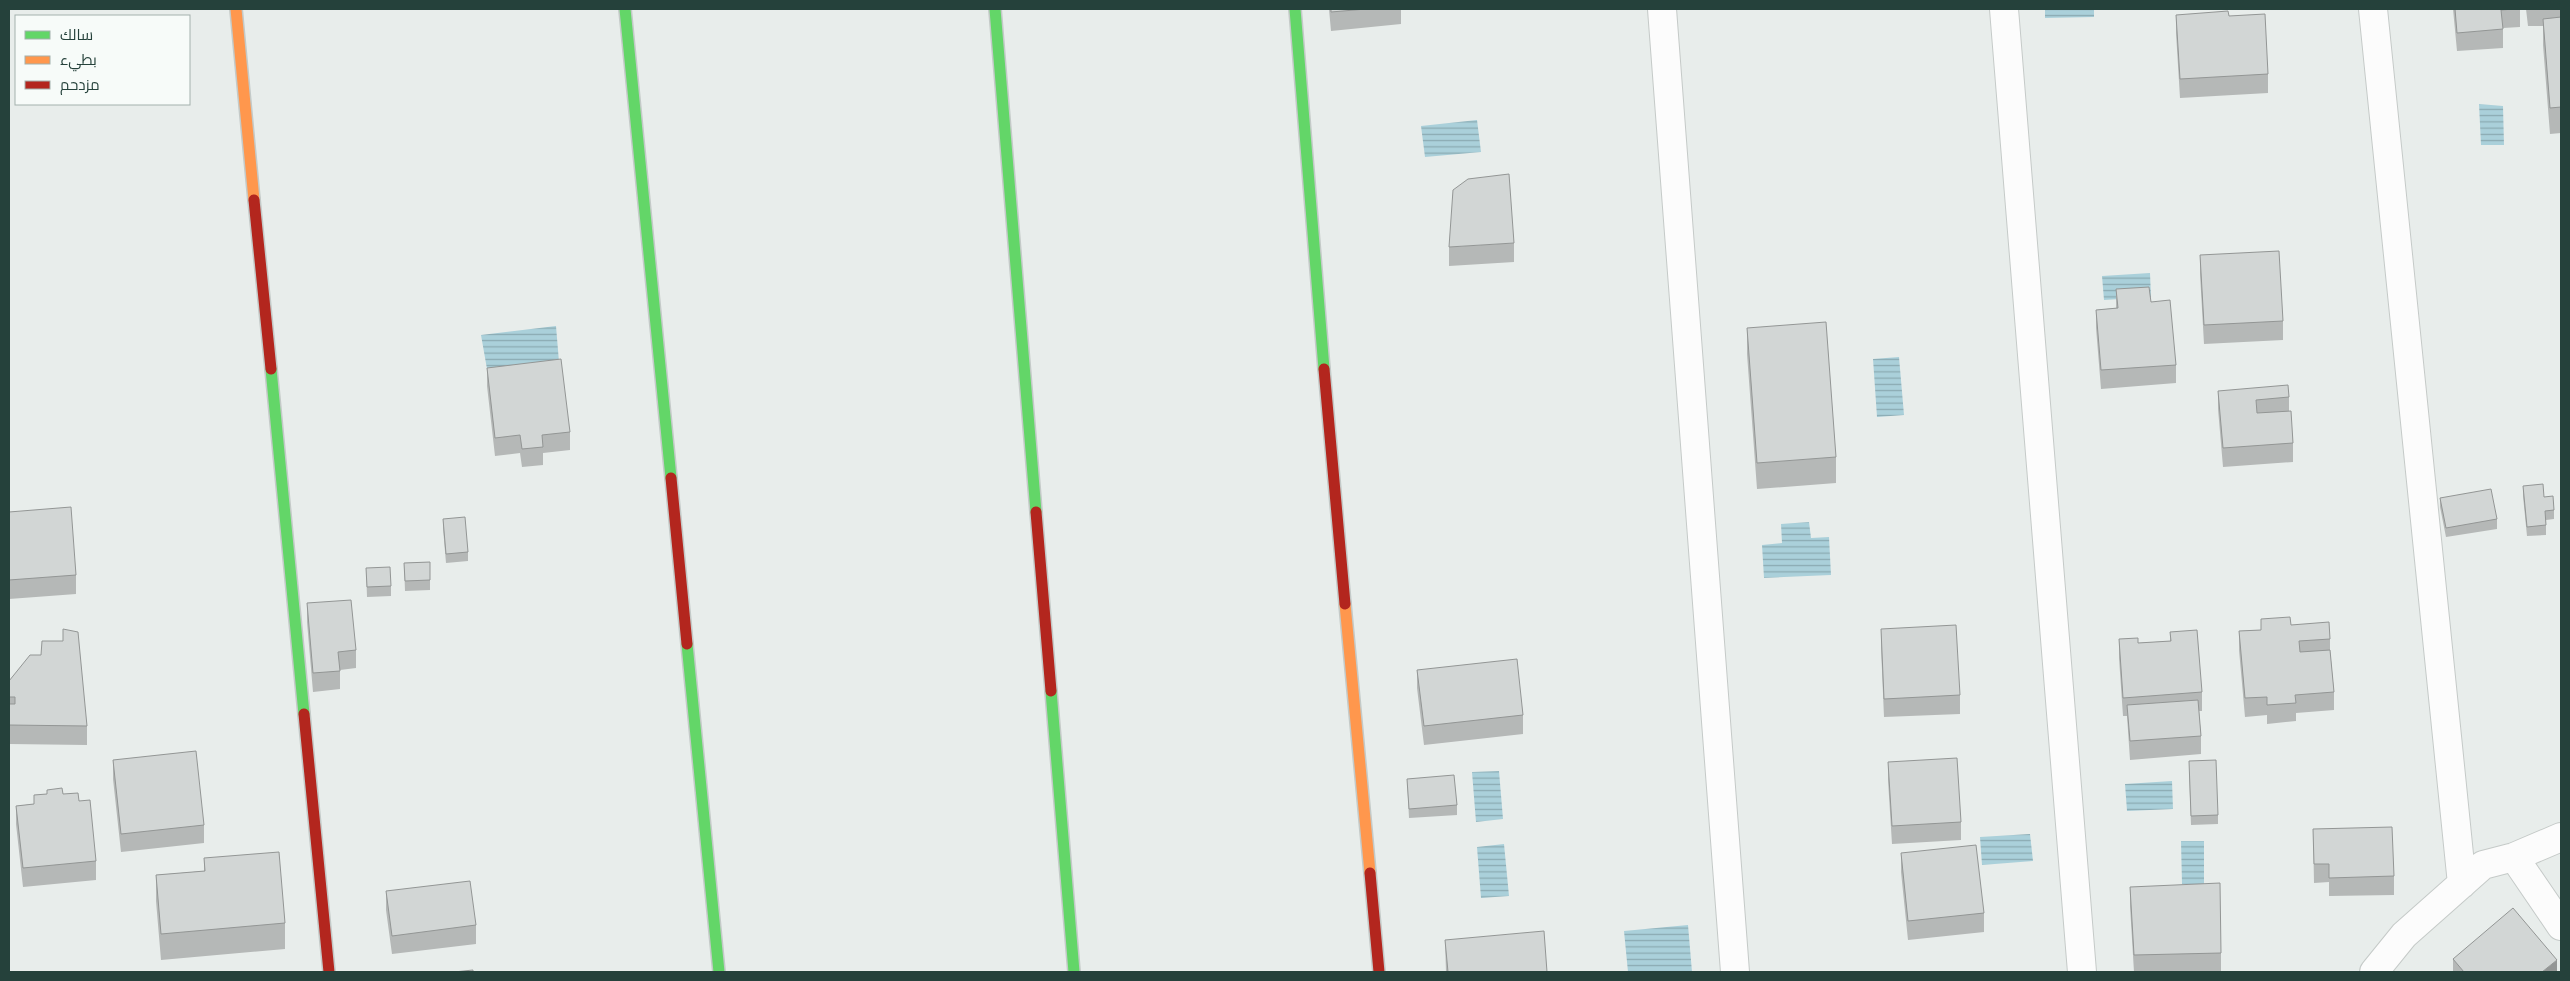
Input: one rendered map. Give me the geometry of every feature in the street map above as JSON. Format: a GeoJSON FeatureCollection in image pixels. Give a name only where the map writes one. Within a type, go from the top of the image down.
{"type":"FeatureCollection","features":[{"type":"Feature","properties":{"kind":"street"},"geometry":{"type":"LineString","coordinates":[[236,9],[329,972]]}},
{"type":"Feature","properties":{"kind":"street"},"geometry":{"type":"LineString","coordinates":[[625,9],[719,972]]}},
{"type":"Feature","properties":{"kind":"street"},"geometry":{"type":"LineString","coordinates":[[995,9],[1074,972]]}},
{"type":"Feature","properties":{"kind":"street"},"geometry":{"type":"LineString","coordinates":[[1295,9],[1332,462],[1379,972]]}},
{"type":"Feature","properties":{"kind":"street"},"geometry":{"type":"LineString","coordinates":[[1662,9],[1734,972]]}},
{"type":"Feature","properties":{"kind":"street"},"geometry":{"type":"LineString","coordinates":[[2004,9],[2082,972]]}},
{"type":"Feature","properties":{"kind":"street"},"geometry":{"type":"LineString","coordinates":[[2373,9],[2462,884]]}},
{"type":"Feature","properties":{"kind":"street"},"geometry":{"type":"LineString","coordinates":[[2374,972],[2404,935],[2484,865],[2514,857],[2561,837]]}},
{"type":"Feature","properties":{"kind":"street"},"geometry":{"type":"LineString","coordinates":[[2514,857],[2561,926]]}},
{"type":"Feature","properties":{"kind":"water"},"geometry":{"type":"Polygon","coordinates":[[[2045,9],[2094,9],[2094,17],[2045,18],[2045,9]]]}},
{"type":"Feature","properties":{"kind":"water"},"geometry":{"type":"Polygon","coordinates":[[[2479,104],[2503,106],[2504,145],[2481,145],[2479,104]]]}},
{"type":"Feature","properties":{"kind":"water"},"geometry":{"type":"Polygon","coordinates":[[[1477,120],[1481,152],[1425,157],[1421,126],[1477,120]]]}},
{"type":"Feature","properties":{"kind":"water"},"geometry":{"type":"Polygon","coordinates":[[[2150,273],[2151,297],[2104,300],[2102,276],[2150,273]]]}},
{"type":"Feature","properties":{"kind":"water"},"geometry":{"type":"Polygon","coordinates":[[[556,326],[559,362],[487,369],[481,335],[556,326]]]}},
{"type":"Feature","properties":{"kind":"water"},"geometry":{"type":"Polygon","coordinates":[[[1899,357],[1904,415],[1877,417],[1873,359],[1899,357]]]}},
{"type":"Feature","properties":{"kind":"water"},"geometry":{"type":"Polygon","coordinates":[[[1809,522],[1811,538],[1829,537],[1831,575],[1764,578],[1762,545],[1782,543],[1781,524],[1809,522]]]}},
{"type":"Feature","properties":{"kind":"water"},"geometry":{"type":"Polygon","coordinates":[[[1499,771],[1503,819],[1476,822],[1472,772],[1499,771]]]}},
{"type":"Feature","properties":{"kind":"water"},"geometry":{"type":"Polygon","coordinates":[[[2172,781],[2173,809],[2127,811],[2125,784],[2172,781]]]}},
{"type":"Feature","properties":{"kind":"water"},"geometry":{"type":"Polygon","coordinates":[[[2030,834],[2033,861],[1982,865],[1980,837],[2030,834]]]}},
{"type":"Feature","properties":{"kind":"water"},"geometry":{"type":"Polygon","coordinates":[[[2181,841],[2204,841],[2204,884],[2182,884],[2181,841]]]}},
{"type":"Feature","properties":{"kind":"water"},"geometry":{"type":"Polygon","coordinates":[[[1504,844],[1509,896],[1481,898],[1477,847],[1504,844]]]}},
{"type":"Feature","properties":{"kind":"water"},"geometry":{"type":"Polygon","coordinates":[[[1688,925],[1692,972],[1628,972],[1624,931],[1688,925]]]}},
{"type":"Feature","properties":{"kind":"building"},"geometry":{"type":"Polygon","coordinates":[[[1331,9],[1366,9],[1331,12],[1331,9]]]}},
{"type":"Feature","properties":{"kind":"building"},"geometry":{"type":"Polygon","coordinates":[[[2455,9],[2514,9],[2501,10],[2503,29],[2457,33],[2455,9]]]}},
{"type":"Feature","properties":{"kind":"building"},"geometry":{"type":"Polygon","coordinates":[[[2228,11],[2229,16],[2265,14],[2268,74],[2180,79],[2176,15],[2228,11]]]}},
{"type":"Feature","properties":{"kind":"building"},"geometry":{"type":"Polygon","coordinates":[[[2561,17],[2561,107],[2550,108],[2543,19],[2561,17]]]}},
{"type":"Feature","properties":{"kind":"building"},"geometry":{"type":"Polygon","coordinates":[[[1509,174],[1514,243],[1449,247],[1453,190],[1468,179],[1509,174]]]}},
{"type":"Feature","properties":{"kind":"building"},"geometry":{"type":"Polygon","coordinates":[[[2279,251],[2283,321],[2204,325],[2200,255],[2279,251]]]}},
{"type":"Feature","properties":{"kind":"building"},"geometry":{"type":"Polygon","coordinates":[[[2149,287],[2151,302],[2170,300],[2176,365],[2101,370],[2096,310],[2118,308],[2116,289],[2149,287]]]}},
{"type":"Feature","properties":{"kind":"building"},"geometry":{"type":"Polygon","coordinates":[[[1826,322],[1836,457],[1757,463],[1747,328],[1826,322]]]}},
{"type":"Feature","properties":{"kind":"building"},"geometry":{"type":"Polygon","coordinates":[[[561,359],[570,432],[542,435],[543,447],[522,449],[520,435],[495,438],[487,368],[561,359]]]}},
{"type":"Feature","properties":{"kind":"building"},"geometry":{"type":"Polygon","coordinates":[[[2288,385],[2289,397],[2256,400],[2257,413],[2291,411],[2293,443],[2223,448],[2218,391],[2288,385]]]}},
{"type":"Feature","properties":{"kind":"building"},"geometry":{"type":"Polygon","coordinates":[[[2543,484],[2544,497],[2553,496],[2554,510],[2545,511],[2546,525],[2527,527],[2523,486],[2543,484]]]}},
{"type":"Feature","properties":{"kind":"building"},"geometry":{"type":"Polygon","coordinates":[[[2491,489],[2497,519],[2446,528],[2440,498],[2491,489]]]}},
{"type":"Feature","properties":{"kind":"building"},"geometry":{"type":"Polygon","coordinates":[[[71,507],[76,575],[9,580],[9,512],[71,507]]]}},
{"type":"Feature","properties":{"kind":"building"},"geometry":{"type":"Polygon","coordinates":[[[465,517],[468,552],[446,554],[443,519],[465,517]]]}},
{"type":"Feature","properties":{"kind":"building"},"geometry":{"type":"Polygon","coordinates":[[[430,562],[430,580],[405,581],[404,563],[430,562]]]}},
{"type":"Feature","properties":{"kind":"building"},"geometry":{"type":"Polygon","coordinates":[[[390,567],[391,586],[367,587],[366,568],[390,567]]]}},
{"type":"Feature","properties":{"kind":"building"},"geometry":{"type":"Polygon","coordinates":[[[351,600],[356,650],[338,652],[340,671],[313,673],[307,603],[351,600]]]}},
{"type":"Feature","properties":{"kind":"building"},"geometry":{"type":"Polygon","coordinates":[[[2290,617],[2291,625],[2329,622],[2330,639],[2299,641],[2300,652],[2330,650],[2334,692],[2295,695],[2296,703],[2267,705],[2267,697],[2245,698],[2239,631],[2261,630],[2261,619],[2290,617]]]}},
{"type":"Feature","properties":{"kind":"building"},"geometry":{"type":"Polygon","coordinates":[[[1956,625],[1960,695],[1884,699],[1881,629],[1956,625]]]}},
{"type":"Feature","properties":{"kind":"building"},"geometry":{"type":"Polygon","coordinates":[[[63,629],[78,632],[87,726],[9,725],[9,704],[15,704],[15,697],[9,697],[9,681],[30,655],[41,655],[42,641],[63,641],[63,629]]]}},
{"type":"Feature","properties":{"kind":"building"},"geometry":{"type":"Polygon","coordinates":[[[2197,630],[2202,692],[2123,698],[2119,639],[2138,638],[2138,643],[2171,641],[2170,632],[2197,630]]]}},
{"type":"Feature","properties":{"kind":"building"},"geometry":{"type":"Polygon","coordinates":[[[1517,659],[1523,715],[1424,726],[1417,670],[1517,659]]]}},
{"type":"Feature","properties":{"kind":"building"},"geometry":{"type":"Polygon","coordinates":[[[2198,700],[2201,736],[2130,741],[2127,705],[2198,700]]]}},
{"type":"Feature","properties":{"kind":"building"},"geometry":{"type":"Polygon","coordinates":[[[196,751],[204,825],[121,834],[113,760],[196,751]]]}},
{"type":"Feature","properties":{"kind":"building"},"geometry":{"type":"Polygon","coordinates":[[[1957,758],[1961,822],[1892,826],[1888,762],[1957,758]]]}},
{"type":"Feature","properties":{"kind":"building"},"geometry":{"type":"Polygon","coordinates":[[[2216,760],[2218,815],[2191,816],[2189,761],[2216,760]]]}},
{"type":"Feature","properties":{"kind":"building"},"geometry":{"type":"Polygon","coordinates":[[[1454,775],[1457,805],[1409,809],[1407,779],[1454,775]]]}},
{"type":"Feature","properties":{"kind":"building"},"geometry":{"type":"Polygon","coordinates":[[[62,788],[63,794],[78,793],[79,801],[90,800],[96,861],[23,868],[16,806],[34,804],[34,795],[47,794],[47,790],[62,788]]]}},
{"type":"Feature","properties":{"kind":"building"},"geometry":{"type":"Polygon","coordinates":[[[2392,827],[2394,876],[2329,878],[2329,864],[2314,864],[2313,829],[2392,827]]]}},
{"type":"Feature","properties":{"kind":"building"},"geometry":{"type":"Polygon","coordinates":[[[1976,845],[1984,913],[1908,921],[1901,853],[1976,845]]]}},
{"type":"Feature","properties":{"kind":"building"},"geometry":{"type":"Polygon","coordinates":[[[279,852],[285,923],[161,934],[156,875],[205,871],[204,858],[279,852]]]}},
{"type":"Feature","properties":{"kind":"building"},"geometry":{"type":"Polygon","coordinates":[[[470,881],[476,925],[392,936],[386,891],[470,881]]]}},
{"type":"Feature","properties":{"kind":"building"},"geometry":{"type":"Polygon","coordinates":[[[2220,883],[2221,953],[2134,955],[2130,887],[2220,883]]]}},
{"type":"Feature","properties":{"kind":"building"},"geometry":{"type":"Polygon","coordinates":[[[2513,908],[2557,960],[2542,972],[2464,972],[2453,959],[2513,908]]]}},
{"type":"Feature","properties":{"kind":"building"},"geometry":{"type":"Polygon","coordinates":[[[1544,931],[1547,972],[1448,972],[1445,940],[1544,931]]]}},
{"type":"Feature","properties":{"kind":"building"},"geometry":{"type":"Polygon","coordinates":[[[473,970],[473,972],[454,972],[473,970]]]}},
{"type":"Feature","properties":{"kind":"traffic: fast"},"geometry":{"type":"LineString","coordinates":[[625,9],[671,478]]}},
{"type":"Feature","properties":{"kind":"traffic: fast"},"geometry":{"type":"LineString","coordinates":[[995,9],[1036,512]]}},
{"type":"Feature","properties":{"kind":"traffic: fast"},"geometry":{"type":"LineString","coordinates":[[1295,9],[1324,369]]}},
{"type":"Feature","properties":{"kind":"traffic: fast"},"geometry":{"type":"LineString","coordinates":[[271,369],[304,714]]}},
{"type":"Feature","properties":{"kind":"traffic: fast"},"geometry":{"type":"LineString","coordinates":[[687,644],[719,972]]}},
{"type":"Feature","properties":{"kind":"traffic: fast"},"geometry":{"type":"LineString","coordinates":[[1051,691],[1074,972]]}},
{"type":"Feature","properties":{"kind":"traffic: slow"},"geometry":{"type":"LineString","coordinates":[[236,9],[254,200]]}},
{"type":"Feature","properties":{"kind":"traffic: slow"},"geometry":{"type":"LineString","coordinates":[[1345,604],[1370,873]]}},
{"type":"Feature","properties":{"kind":"traffic: jam"},"geometry":{"type":"LineString","coordinates":[[254,200],[271,369]]}},
{"type":"Feature","properties":{"kind":"traffic: jam"},"geometry":{"type":"LineString","coordinates":[[1324,369],[1345,604]]}},
{"type":"Feature","properties":{"kind":"traffic: jam"},"geometry":{"type":"LineString","coordinates":[[671,478],[687,644]]}},
{"type":"Feature","properties":{"kind":"traffic: jam"},"geometry":{"type":"LineString","coordinates":[[1036,512],[1051,691]]}},
{"type":"Feature","properties":{"kind":"traffic: jam"},"geometry":{"type":"LineString","coordinates":[[304,714],[329,972]]}},
{"type":"Feature","properties":{"kind":"traffic: jam"},"geometry":{"type":"LineString","coordinates":[[1370,873],[1379,972]]}}]}
